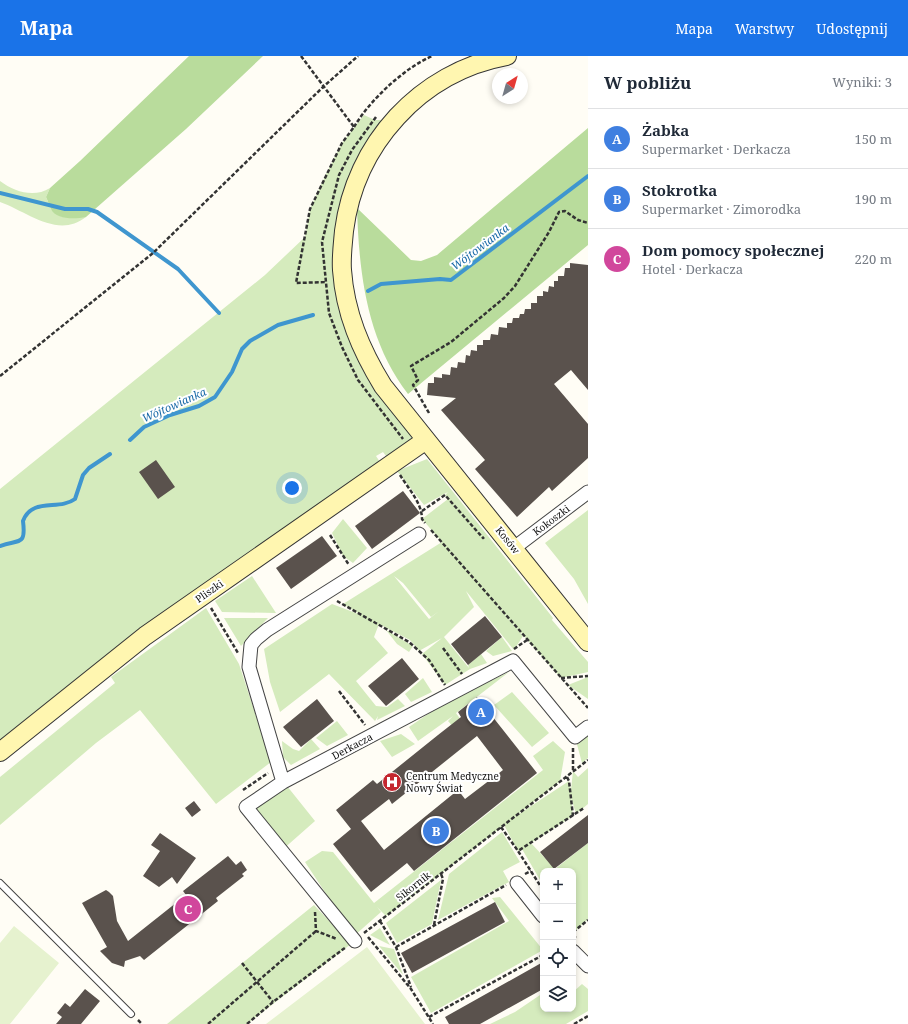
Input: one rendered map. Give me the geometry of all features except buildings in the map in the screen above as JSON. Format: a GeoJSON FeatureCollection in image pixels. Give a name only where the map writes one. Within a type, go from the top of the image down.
{"type":"FeatureCollection","features":[{"type":"Feature","properties":{"kind":"street","name":"Kosów"},"geometry":{"type":"LineString","coordinates":[[507,56],[479,63],[440,81],[402,111],[386,129],[370,152],[357,178],[346,220],[342,269],[350,316],[357,339],[383,386],[588,642]]}},
{"type":"Feature","properties":{"kind":"street","name":"Pliszki"},"geometry":{"type":"LineString","coordinates":[[0,752],[145,636],[426,440]]}},
{"type":"Feature","properties":{"kind":"street","name":"Kokoszki"},"geometry":{"type":"LineString","coordinates":[[514,548],[588,492]]}},
{"type":"Feature","properties":{"kind":"street"},"geometry":{"type":"LineString","coordinates":[[284,782],[249,667],[251,645],[267,630],[419,534]]}},
{"type":"Feature","properties":{"kind":"street","name":"Derkacza"},"geometry":{"type":"LineString","coordinates":[[360,937],[246,808],[284,782],[513,661],[575,737],[588,727]]}},
{"type":"Feature","properties":{"kind":"street"},"geometry":{"type":"LineString","coordinates":[[517,883],[540,912]]}},
{"type":"Feature","properties":{"kind":"street"},"geometry":{"type":"LineString","coordinates":[[576,954],[588,966]]}},
{"type":"Feature","properties":{"kind":"lane"},"geometry":{"type":"LineString","coordinates":[[0,883],[131,1014]]}},
{"type":"Feature","properties":{"kind":"path"},"geometry":{"type":"LineString","coordinates":[[301,56],[354,127]]}},
{"type":"Feature","properties":{"kind":"path"},"geometry":{"type":"LineString","coordinates":[[0,376],[153,253],[323,87],[358,56]]}},
{"type":"Feature","properties":{"kind":"path"},"geometry":{"type":"LineString","coordinates":[[326,282],[296,283],[310,209],[329,168],[342,143],[358,119],[396,79],[412,67],[432,56]]}},
{"type":"Feature","properties":{"kind":"path"},"geometry":{"type":"LineString","coordinates":[[381,111],[356,144],[339,175],[329,209],[322,242],[329,313],[342,347],[355,374],[404,441]]}},
{"type":"Feature","properties":{"kind":"path"},"geometry":{"type":"LineString","coordinates":[[429,413],[413,385],[418,380],[411,366],[451,342],[504,298],[515,286],[550,232],[559,212],[565,211],[578,220],[588,223]]}},
{"type":"Feature","properties":{"kind":"path"},"geometry":{"type":"LineString","coordinates":[[397,471],[422,511],[422,519],[588,708]]}},
{"type":"Feature","properties":{"kind":"path"},"geometry":{"type":"LineString","coordinates":[[422,511],[445,495],[483,538],[488,534]]}},
{"type":"Feature","properties":{"kind":"path"},"geometry":{"type":"LineString","coordinates":[[330,535],[349,566]]}},
{"type":"Feature","properties":{"kind":"path"},"geometry":{"type":"LineString","coordinates":[[333,598],[409,642],[429,660],[445,685]]}},
{"type":"Feature","properties":{"kind":"path"},"geometry":{"type":"LineString","coordinates":[[208,604],[240,658]]}},
{"type":"Feature","properties":{"kind":"path"},"geometry":{"type":"LineString","coordinates":[[443,648],[463,676]]}},
{"type":"Feature","properties":{"kind":"path"},"geometry":{"type":"LineString","coordinates":[[561,678],[588,676]]}},
{"type":"Feature","properties":{"kind":"path"},"geometry":{"type":"LineString","coordinates":[[339,691],[366,726]]}},
{"type":"Feature","properties":{"kind":"path"},"geometry":{"type":"LineString","coordinates":[[573,744],[573,771]]}},
{"type":"Feature","properties":{"kind":"path","name":"Sikornik"},"geometry":{"type":"LineString","coordinates":[[247,1024],[273,1002],[360,937],[588,760]]}},
{"type":"Feature","properties":{"kind":"path"},"geometry":{"type":"LineString","coordinates":[[242,790],[269,772],[271,767]]}},
{"type":"Feature","properties":{"kind":"path"},"geometry":{"type":"LineString","coordinates":[[566,777],[569,781],[573,816]]}},
{"type":"Feature","properties":{"kind":"path"},"geometry":{"type":"LineString","coordinates":[[518,851],[584,808]]}},
{"type":"Feature","properties":{"kind":"path"},"geometry":{"type":"LineString","coordinates":[[501,827],[540,885]]}},
{"type":"Feature","properties":{"kind":"path"},"geometry":{"type":"LineString","coordinates":[[434,925],[443,879],[441,874]]}},
{"type":"Feature","properties":{"kind":"path"},"geometry":{"type":"LineString","coordinates":[[396,947],[499,889]]}},
{"type":"Feature","properties":{"kind":"path"},"geometry":{"type":"LineString","coordinates":[[576,930],[588,920]]}},
{"type":"Feature","properties":{"kind":"path"},"geometry":{"type":"LineString","coordinates":[[380,921],[396,947],[412,989],[433,1024]]}},
{"type":"Feature","properties":{"kind":"path"},"geometry":{"type":"LineString","coordinates":[[208,1024],[316,931]]}},
{"type":"Feature","properties":{"kind":"path"},"geometry":{"type":"LineString","coordinates":[[360,937],[412,989]]}},
{"type":"Feature","properties":{"kind":"path"},"geometry":{"type":"LineString","coordinates":[[429,1017],[540,957]]}},
{"type":"Feature","properties":{"kind":"path"},"geometry":{"type":"LineString","coordinates":[[242,963],[273,1002]]}},
{"type":"Feature","properties":{"kind":"path"},"geometry":{"type":"LineString","coordinates":[[574,1024],[588,1016]]}},
{"type":"Feature","properties":{"kind":"green space"},"geometry":{"type":"Polygon","coordinates":[[[189,56],[263,56],[186,129],[86,217],[66,218],[53,213],[46,197],[50,188],[189,56]]]}},
{"type":"Feature","properties":{"kind":"green space"},"geometry":{"type":"Polygon","coordinates":[[[364,115],[375,120],[383,120],[346,220],[350,317],[426,440],[392,464],[383,452],[376,456],[380,462],[0,742],[0,489],[265,275],[305,237],[310,209],[326,174],[342,143],[364,115]]]}},
{"type":"Feature","properties":{"kind":"green space"},"geometry":{"type":"Polygon","coordinates":[[[588,128],[588,245],[408,394],[394,373],[383,352],[374,329],[363,282],[357,208],[411,260],[421,261],[437,255],[588,128]]]}},
{"type":"Feature","properties":{"kind":"green space"},"geometry":{"type":"Polygon","coordinates":[[[0,181],[18,191],[31,193],[38,193],[50,188],[46,197],[51,209],[62,217],[86,217],[75,223],[65,225],[54,225],[43,222],[0,202],[0,181]]]}},
{"type":"Feature","properties":{"kind":"green space"},"geometry":{"type":"Polygon","coordinates":[[[427,459],[553,618],[552,620],[588,662],[588,672],[561,678],[492,600],[523,636],[514,650],[466,591],[474,607],[444,637],[469,668],[468,665],[481,654],[487,663],[470,669],[445,685],[422,654],[442,638],[419,651],[410,640],[379,624],[374,637],[388,653],[356,681],[376,706],[387,707],[398,699],[405,706],[377,720],[378,716],[375,721],[329,674],[280,712],[270,682],[264,649],[332,604],[361,615],[343,604],[442,542],[422,519],[448,499],[445,495],[448,492],[424,505],[397,471],[427,459]],[[394,576],[429,619],[439,611],[431,617],[403,583],[394,576]]]}},
{"type":"Feature","properties":{"kind":"green space"},"geometry":{"type":"Polygon","coordinates":[[[588,510],[588,604],[574,579],[545,543],[588,510]]]}},
{"type":"Feature","properties":{"kind":"green space"},"geometry":{"type":"Polygon","coordinates":[[[343,519],[367,548],[353,563],[343,556],[332,533],[343,519]]]}},
{"type":"Feature","properties":{"kind":"green space"},"geometry":{"type":"Polygon","coordinates":[[[252,576],[276,613],[222,612],[215,601],[252,576]]]}},
{"type":"Feature","properties":{"kind":"green space"},"geometry":{"type":"Polygon","coordinates":[[[206,608],[239,664],[271,762],[216,804],[140,710],[96,743],[0,825],[0,777],[115,683],[111,677],[206,608]]]}},
{"type":"Feature","properties":{"kind":"green space"},"geometry":{"type":"Polygon","coordinates":[[[224,618],[268,618],[241,646],[224,618]]]}},
{"type":"Feature","properties":{"kind":"green space"},"geometry":{"type":"Polygon","coordinates":[[[386,630],[413,646],[409,652],[397,644],[386,630]]]}},
{"type":"Feature","properties":{"kind":"green space"},"geometry":{"type":"Polygon","coordinates":[[[502,637],[512,651],[493,656],[486,651],[502,637]]]}},
{"type":"Feature","properties":{"kind":"green space"},"geometry":{"type":"Polygon","coordinates":[[[509,672],[456,713],[471,734],[464,739],[448,721],[453,716],[418,741],[409,727],[444,703],[509,672]]]}},
{"type":"Feature","properties":{"kind":"green space"},"geometry":{"type":"Polygon","coordinates":[[[588,677],[588,699],[568,685],[588,677]]]}},
{"type":"Feature","properties":{"kind":"green space"},"geometry":{"type":"Polygon","coordinates":[[[423,678],[432,692],[411,702],[405,694],[423,678]]]}},
{"type":"Feature","properties":{"kind":"green space"},"geometry":{"type":"Polygon","coordinates":[[[512,692],[549,733],[532,747],[494,705],[512,692]]]}},
{"type":"Feature","properties":{"kind":"green space"},"geometry":{"type":"Polygon","coordinates":[[[337,721],[348,735],[327,746],[316,738],[337,721]]]}},
{"type":"Feature","properties":{"kind":"green space"},"geometry":{"type":"Polygon","coordinates":[[[588,727],[588,758],[582,763],[575,737],[588,727]]]}},
{"type":"Feature","properties":{"kind":"green space"},"geometry":{"type":"Polygon","coordinates":[[[401,734],[415,744],[392,757],[380,741],[401,734]]]}},
{"type":"Feature","properties":{"kind":"green space"},"geometry":{"type":"Polygon","coordinates":[[[311,739],[320,749],[291,765],[283,757],[282,741],[293,749],[299,751],[311,739]]]}},
{"type":"Feature","properties":{"kind":"green space"},"geometry":{"type":"Polygon","coordinates":[[[553,741],[565,752],[560,781],[513,818],[569,781],[571,790],[573,771],[578,777],[588,768],[588,804],[576,814],[571,797],[573,816],[531,843],[554,868],[540,868],[540,880],[522,849],[518,851],[504,825],[386,916],[377,907],[381,912],[354,936],[305,862],[322,851],[333,852],[374,903],[543,770],[533,756],[553,741]]]}},
{"type":"Feature","properties":{"kind":"green space"},"geometry":{"type":"Polygon","coordinates":[[[287,786],[315,821],[281,851],[250,804],[287,786]]]}},
{"type":"Feature","properties":{"kind":"green space"},"geometry":{"type":"Polygon","coordinates":[[[502,832],[520,862],[503,871],[509,882],[438,920],[449,874],[502,832]]]}},
{"type":"Feature","properties":{"kind":"green space"},"geometry":{"type":"Polygon","coordinates":[[[588,843],[588,919],[576,930],[576,868],[556,868],[588,843]]]}},
{"type":"Feature","properties":{"kind":"green space"},"geometry":{"type":"Polygon","coordinates":[[[441,880],[432,924],[397,943],[386,923],[441,880]]]}},
{"type":"Feature","properties":{"kind":"green space"},"geometry":{"type":"Polygon","coordinates":[[[500,897],[540,946],[540,952],[431,1013],[411,977],[509,921],[492,898],[500,897]]]}},
{"type":"Feature","properties":{"kind":"green space"},"geometry":{"type":"Polygon","coordinates":[[[314,905],[351,944],[247,1024],[167,1024],[314,905]]]}},
{"type":"Feature","properties":{"kind":"green space"},"geometry":{"type":"Polygon","coordinates":[[[14,926],[59,963],[10,1024],[0,1024],[0,943],[14,926]]]}},
{"type":"Feature","properties":{"kind":"green space"},"geometry":{"type":"Polygon","coordinates":[[[380,928],[390,945],[370,935],[380,928]]]}},
{"type":"Feature","properties":{"kind":"green space"},"geometry":{"type":"Polygon","coordinates":[[[379,946],[394,949],[403,975],[379,946]]]}},
{"type":"Feature","properties":{"kind":"green space"},"geometry":{"type":"Polygon","coordinates":[[[367,947],[425,1024],[266,1024],[367,947]]]}},
{"type":"Feature","properties":{"kind":"green space"},"geometry":{"type":"Polygon","coordinates":[[[582,984],[588,989],[588,1011],[566,1024],[490,1024],[515,1012],[540,995],[540,1012],[576,1012],[576,989],[582,984]]]}},
{"type":"Feature","properties":{"kind":"waterway","name":"Wójtowianka"},"geometry":{"type":"LineString","coordinates":[[368,291],[381,284],[440,279],[451,280],[588,176]]}},
{"type":"Feature","properties":{"kind":"waterway"},"geometry":{"type":"LineString","coordinates":[[0,193],[65,209],[88,209],[97,212],[178,269],[219,313]]}},
{"type":"Feature","properties":{"kind":"waterway","name":"Wójtowianka"},"geometry":{"type":"LineString","coordinates":[[130,440],[144,427],[170,415],[199,406],[215,397],[232,372],[242,349],[250,341],[278,325],[313,315]]}},
{"type":"Feature","properties":{"kind":"waterway","name":"Wójtowianka"},"geometry":{"type":"LineString","coordinates":[[0,546],[17,542],[22,538],[24,529],[23,521],[27,514],[33,509],[61,504],[75,499],[83,475],[89,468],[110,454]]}},
{"type":"Feature","properties":{"kind":"place","name":"Żabka"},"geometry":{"type":"Point","coordinates":[481,712]}},
{"type":"Feature","properties":{"kind":"place","name":"Centrum Medyczne Nowy Świat"},"geometry":{"type":"Point","coordinates":[392,782]}},
{"type":"Feature","properties":{"kind":"place","name":"Stokrotka"},"geometry":{"type":"Point","coordinates":[436,831]}},
{"type":"Feature","properties":{"kind":"place","name":"Dom pomocy społecznej"},"geometry":{"type":"Point","coordinates":[188,909]}}]}
